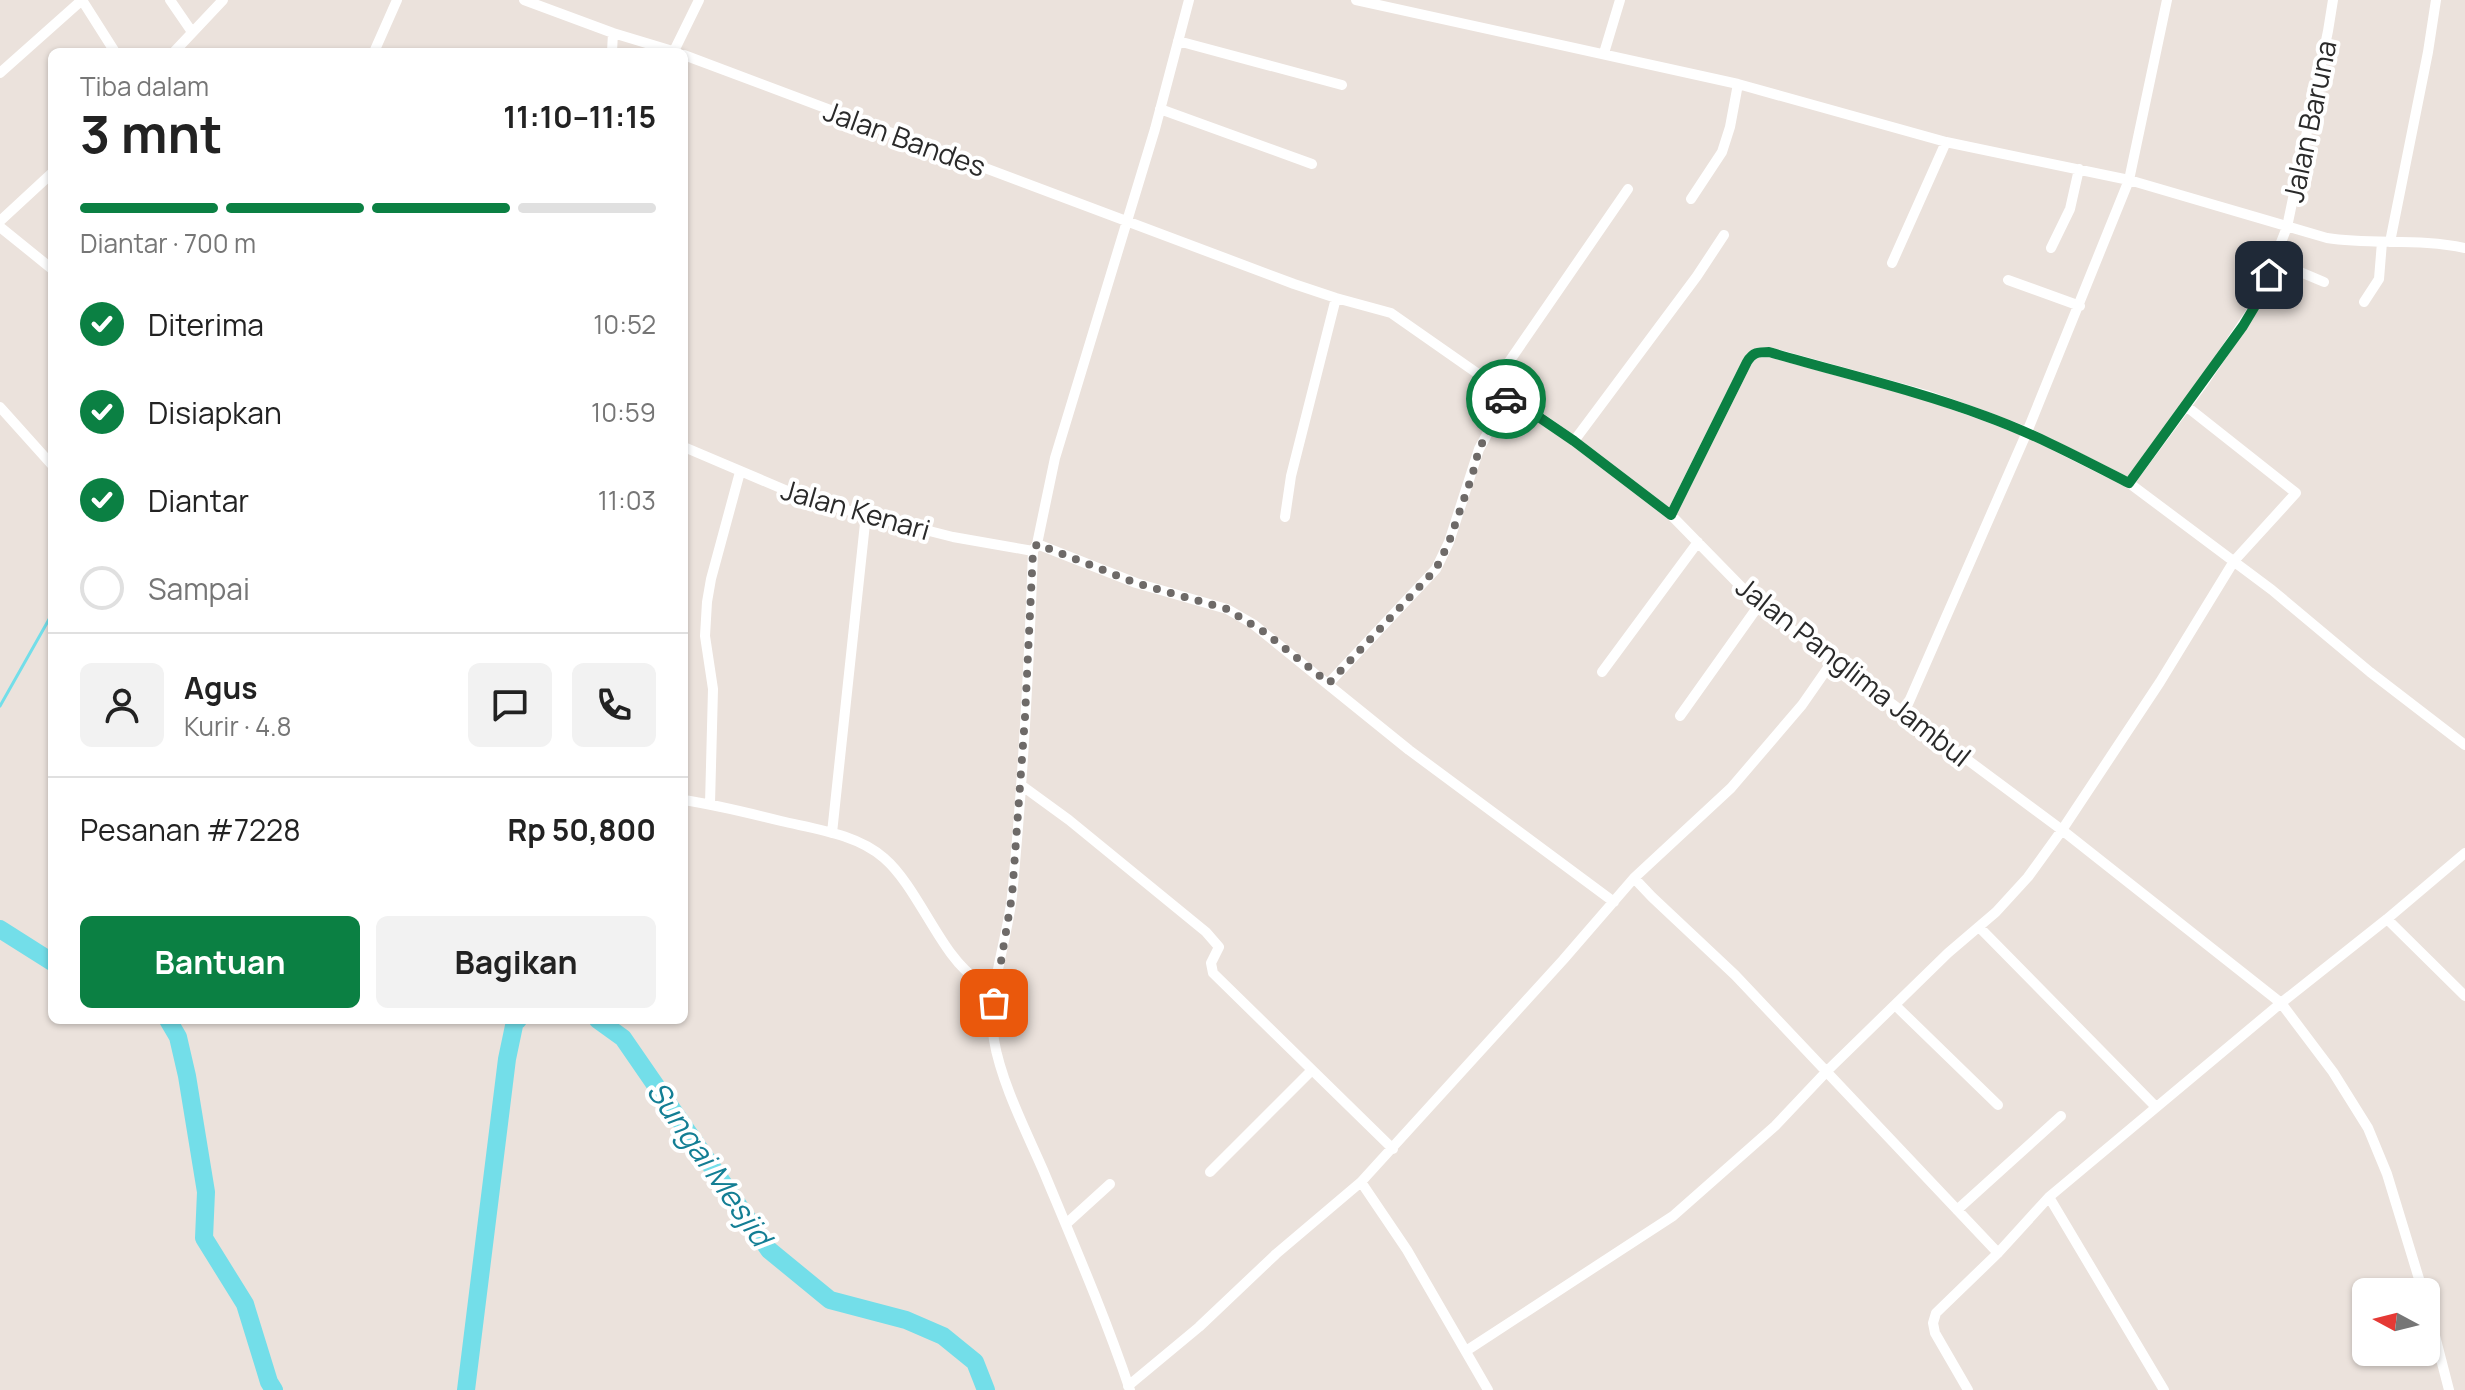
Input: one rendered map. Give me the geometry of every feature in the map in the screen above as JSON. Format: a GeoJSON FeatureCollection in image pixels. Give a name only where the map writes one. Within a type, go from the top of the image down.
{"type":"FeatureCollection","features":[{"type":"Feature","properties":{"kind":"street"},"geometry":{"type":"LineString","coordinates":[[0,73],[82,0],[112,48]]}},
{"type":"Feature","properties":{"kind":"street"},"geometry":{"type":"LineString","coordinates":[[170,0],[192,32]]}},
{"type":"Feature","properties":{"kind":"street"},"geometry":{"type":"LineString","coordinates":[[178,48],[223,0]]}},
{"type":"Feature","properties":{"kind":"street"},"geometry":{"type":"LineString","coordinates":[[376,48],[397,0]]}},
{"type":"Feature","properties":{"kind":"street"},"geometry":{"type":"LineString","coordinates":[[524,0],[662,48]]}},
{"type":"Feature","properties":{"kind":"street"},"geometry":{"type":"LineString","coordinates":[[677,48],[699,0]]}},
{"type":"Feature","properties":{"kind":"street"},"geometry":{"type":"LineString","coordinates":[[1189,0],[1160,109],[1055,458],[1035,548],[1021,785],[1007,934],[995,986],[992,1020],[994,1041],[1010,1092],[1066,1224],[1129,1388],[1276,1254],[1361,1182],[1393,1149],[1634,878],[1742,776],[1802,705],[1834,659]]}},
{"type":"Feature","properties":{"kind":"street"},"geometry":{"type":"LineString","coordinates":[[1356,0],[1738,84],[1946,142],[2129,180],[2287,227],[2352,242],[2465,248]]}},
{"type":"Feature","properties":{"kind":"street"},"geometry":{"type":"LineString","coordinates":[[1604,53],[1620,0]]}},
{"type":"Feature","properties":{"kind":"street"},"geometry":{"type":"LineString","coordinates":[[1904,713],[2027,432],[2129,180],[2167,0]]}},
{"type":"Feature","properties":{"kind":"street","name":"Jalan Baruna"},"geometry":{"type":"LineString","coordinates":[[2129,483],[2252,312],[2274,261],[2287,227],[2333,0]]}},
{"type":"Feature","properties":{"kind":"street"},"geometry":{"type":"LineString","coordinates":[[2364,302],[2379,276],[2428,52],[2436,0]]}},
{"type":"Feature","properties":{"kind":"street"},"geometry":{"type":"LineString","coordinates":[[612,48],[613,33]]}},
{"type":"Feature","properties":{"kind":"street"},"geometry":{"type":"LineString","coordinates":[[1178,41],[1342,85]]}},
{"type":"Feature","properties":{"kind":"street","name":"Jalan Bandes"},"geometry":{"type":"LineString","coordinates":[[688,57],[1127,221]]}},
{"type":"Feature","properties":{"kind":"street"},"geometry":{"type":"LineString","coordinates":[[1691,199],[1722,152],[1738,84]]}},
{"type":"Feature","properties":{"kind":"street"},"geometry":{"type":"LineString","coordinates":[[1160,109],[1312,164]]}},
{"type":"Feature","properties":{"kind":"street"},"geometry":{"type":"LineString","coordinates":[[1892,263],[1946,142]]}},
{"type":"Feature","properties":{"kind":"street"},"geometry":{"type":"LineString","coordinates":[[2051,248],[2070,209],[2079,169]]}},
{"type":"Feature","properties":{"kind":"street"},"geometry":{"type":"LineString","coordinates":[[0,221],[48,177]]}},
{"type":"Feature","properties":{"kind":"street"},"geometry":{"type":"LineString","coordinates":[[1493,385],[1628,189]]}},
{"type":"Feature","properties":{"kind":"street","name":"Jalan Panglima Jambul"},"geometry":{"type":"LineString","coordinates":[[1127,221],[1336,298],[1391,313],[1574,441],[1671,515],[1759,605],[2062,830],[2281,1003],[2333,1072],[2368,1128],[2387,1174],[2419,1278]]}},
{"type":"Feature","properties":{"kind":"street"},"geometry":{"type":"LineString","coordinates":[[0,227],[48,266]]}},
{"type":"Feature","properties":{"kind":"street"},"geometry":{"type":"LineString","coordinates":[[1574,441],[1724,235]]}},
{"type":"Feature","properties":{"kind":"street"},"geometry":{"type":"LineString","coordinates":[[2274,261],[2324,282]]}},
{"type":"Feature","properties":{"kind":"street"},"geometry":{"type":"LineString","coordinates":[[2008,280],[2080,306]]}},
{"type":"Feature","properties":{"kind":"street"},"geometry":{"type":"LineString","coordinates":[[1285,517],[1291,476],[1336,298]]}},
{"type":"Feature","properties":{"kind":"street"},"geometry":{"type":"LineString","coordinates":[[1671,515],[1747,362],[1757,352],[1769,352],[1926,395],[2027,432],[2129,483],[2184,527],[2234,561],[2465,745]]}},
{"type":"Feature","properties":{"kind":"street"},"geometry":{"type":"LineString","coordinates":[[1329,683],[1436,569],[1449,542],[1479,449],[1508,396]]}},
{"type":"Feature","properties":{"kind":"street"},"geometry":{"type":"LineString","coordinates":[[1466,1351],[1673,1216],[1775,1126],[1827,1071],[1948,953],[1996,912],[2028,877],[2160,682],[2234,561],[2296,493],[2186,406]]}},
{"type":"Feature","properties":{"kind":"street"},"geometry":{"type":"LineString","coordinates":[[0,407],[48,461]]}},
{"type":"Feature","properties":{"kind":"street","name":"Jalan Kenari"},"geometry":{"type":"LineString","coordinates":[[688,449],[811,501],[953,537],[1035,548],[1136,583],[1227,609],[1264,632],[1409,750],[1614,902]]}},
{"type":"Feature","properties":{"kind":"street"},"geometry":{"type":"LineString","coordinates":[[710,804],[713,689],[705,636],[707,602],[740,472]]}},
{"type":"Feature","properties":{"kind":"street"},"geometry":{"type":"LineString","coordinates":[[832,833],[866,514]]}},
{"type":"Feature","properties":{"kind":"street"},"geometry":{"type":"LineString","coordinates":[[1602,672],[1698,542]]}},
{"type":"Feature","properties":{"kind":"street"},"geometry":{"type":"LineString","coordinates":[[1680,716],[1759,605]]}},
{"type":"Feature","properties":{"kind":"street"},"geometry":{"type":"LineString","coordinates":[[1021,785],[1069,820],[1219,944],[1210,965],[1213,973],[1393,1149]]}},
{"type":"Feature","properties":{"kind":"street"},"geometry":{"type":"LineString","coordinates":[[688,801],[832,833],[858,842],[886,859],[959,963],[978,980],[995,986]]}},
{"type":"Feature","properties":{"kind":"street"},"geometry":{"type":"LineString","coordinates":[[1968,1390],[1935,1333],[1933,1323],[1936,1313],[1998,1253],[2049,1197],[2465,853]]}},
{"type":"Feature","properties":{"kind":"street"},"geometry":{"type":"LineString","coordinates":[[1634,878],[1735,975],[1998,1253]]}},
{"type":"Feature","properties":{"kind":"street"},"geometry":{"type":"LineString","coordinates":[[2387,919],[2465,996]]}},
{"type":"Feature","properties":{"kind":"street"},"geometry":{"type":"LineString","coordinates":[[1979,927],[2156,1107]]}},
{"type":"Feature","properties":{"kind":"street"},"geometry":{"type":"LineString","coordinates":[[1895,1005],[1998,1105]]}},
{"type":"Feature","properties":{"kind":"street"},"geometry":{"type":"LineString","coordinates":[[1210,1172],[1311,1071]]}},
{"type":"Feature","properties":{"kind":"street"},"geometry":{"type":"LineString","coordinates":[[1957,1210],[2061,1116]]}},
{"type":"Feature","properties":{"kind":"street"},"geometry":{"type":"LineString","coordinates":[[1361,1182],[1407,1250],[1488,1390]]}},
{"type":"Feature","properties":{"kind":"street"},"geometry":{"type":"LineString","coordinates":[[1066,1224],[1110,1184]]}},
{"type":"Feature","properties":{"kind":"street"},"geometry":{"type":"LineString","coordinates":[[2049,1197],[2164,1390]]}},
{"type":"Feature","properties":{"kind":"street"},"geometry":{"type":"LineString","coordinates":[[2440,1355],[2449,1390]]}},
{"type":"Feature","properties":{"kind":"waterway"},"geometry":{"type":"LineString","coordinates":[[0,706],[48,621]]}},
{"type":"Feature","properties":{"kind":"waterway","name":"Sungai Mesjid"},"geometry":{"type":"LineString","coordinates":[[0,929],[48,959]]}},
{"type":"Feature","properties":{"kind":"waterway","name":"Sungai Mesjid"},"geometry":{"type":"LineString","coordinates":[[170,1024],[178,1037],[187,1076],[206,1192],[204,1238],[245,1304],[274,1390]]}},
{"type":"Feature","properties":{"kind":"waterway","name":"Sungai Mesjid"},"geometry":{"type":"LineString","coordinates":[[466,1390],[507,1059],[514,1024]]}},
{"type":"Feature","properties":{"kind":"waterway","name":"Sungai Mesjid"},"geometry":{"type":"LineString","coordinates":[[604,1024],[623,1038],[769,1250],[830,1300],[906,1320],[943,1336],[975,1362],[986,1390]]}},
{"type":"Feature","properties":{"kind":"way so far"},"geometry":{"type":"LineString","coordinates":[[994,1003],[1012,896],[1033,551],[1037,544],[1136,583],[1227,609],[1264,632],[1329,683],[1436,569],[1449,542],[1479,449],[1506,399]]}},
{"type":"Feature","properties":{"kind":"route"},"geometry":{"type":"LineString","coordinates":[[1506,399],[1508,396],[1574,441],[1671,515],[1747,362],[1757,352],[1769,352],[1926,395],[2027,432],[2129,483],[2243,326],[2269,275]]}}]}
